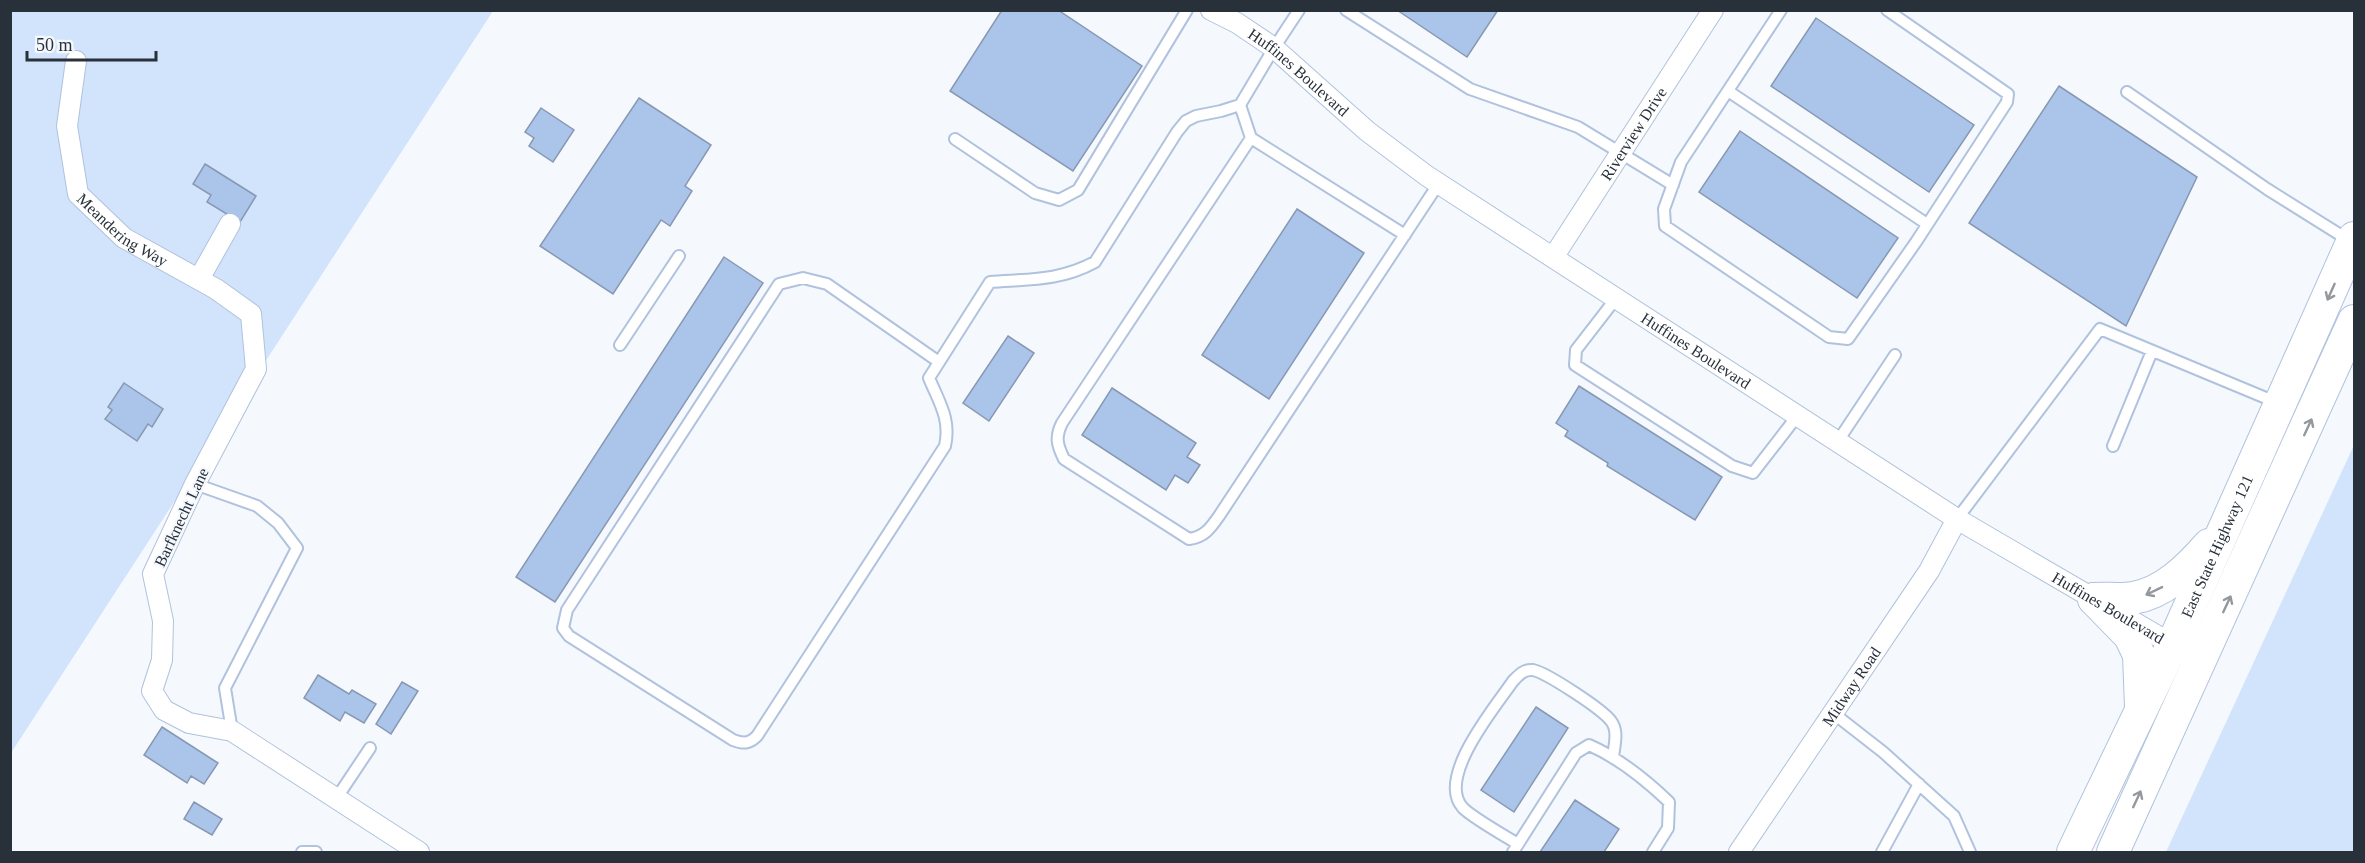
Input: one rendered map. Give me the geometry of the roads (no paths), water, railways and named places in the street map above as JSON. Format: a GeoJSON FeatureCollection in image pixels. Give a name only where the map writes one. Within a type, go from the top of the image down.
{"type":"FeatureCollection","features":[{"type":"Feature","properties":{"kind":"main road","name":"East State Highway 121"},"geometry":{"type":"LineString","coordinates":[[2073,852],[2228,524],[2353,241]]}},
{"type":"Feature","properties":{"kind":"main road","name":"East State Highway 121"},"geometry":{"type":"LineString","coordinates":[[2113,852],[2355,321]]}},
{"type":"Feature","properties":{"kind":"main road"},"geometry":{"type":"LineString","coordinates":[[2094,599],[2131,598],[2150,594],[2175,579],[2204,552],[2228,524]]}},
{"type":"Feature","properties":{"kind":"main road"},"geometry":{"type":"LineString","coordinates":[[2094,599],[2130,636],[2139,655],[2142,710]]}},
{"type":"Feature","properties":{"kind":"street","name":"Huffines Boulevard"},"geometry":{"type":"LineString","coordinates":[[1211,10],[1237,23],[1274,48],[1367,132],[1439,183],[1957,519],[2172,646],[2202,657]]}},
{"type":"Feature","properties":{"kind":"street","name":"Riverview Drive"},"geometry":{"type":"LineString","coordinates":[[1554,256],[1713,10]]}},
{"type":"Feature","properties":{"kind":"street","name":"Meandering Way"},"geometry":{"type":"LineString","coordinates":[[76,61],[67,126],[78,194],[124,238],[199,279]]}},
{"type":"Feature","properties":{"kind":"street"},"geometry":{"type":"LineString","coordinates":[[199,279],[230,224]]}},
{"type":"Feature","properties":{"kind":"street","name":"Barfknecht Lane"},"geometry":{"type":"LineString","coordinates":[[199,279],[251,314],[256,369],[195,484],[153,574],[163,621],[162,660],[152,691],[164,710],[189,723],[232,731],[418,852]]}},
{"type":"Feature","properties":{"kind":"street","name":"Midway Road"},"geometry":{"type":"LineString","coordinates":[[1739,852],[1929,571],[1957,519]]}},
{"type":"Feature","properties":{"kind":"lane"},"geometry":{"type":"LineString","coordinates":[[955,139],[1035,193],[1059,200],[1078,190],[1187,10]]}},
{"type":"Feature","properties":{"kind":"lane"},"geometry":{"type":"LineString","coordinates":[[939,362],[827,284],[803,278],[779,284],[567,610],[563,628],[569,636],[733,740],[741,744],[751,742],[945,446],[948,432],[947,420],[929,378],[990,282],[1060,277],[1095,262],[1177,132],[1186,122],[1196,116],[1240,105],[1299,10]]}},
{"type":"Feature","properties":{"kind":"lane"},"geometry":{"type":"LineString","coordinates":[[1346,10],[1470,89],[1578,127],[1673,185]]}},
{"type":"Feature","properties":{"kind":"lane"},"geometry":{"type":"LineString","coordinates":[[1781,10],[1681,162],[1664,209],[1665,226],[1829,337],[1848,339],[1928,224],[2007,102],[2008,94],[1887,10]]}},
{"type":"Feature","properties":{"kind":"lane"},"geometry":{"type":"LineString","coordinates":[[1728,92],[1928,224]]}},
{"type":"Feature","properties":{"kind":"lane"},"geometry":{"type":"LineString","coordinates":[[2127,92],[2266,189],[2353,241]]}},
{"type":"Feature","properties":{"kind":"lane"},"geometry":{"type":"LineString","coordinates":[[1240,105],[1251,138],[1405,235]]}},
{"type":"Feature","properties":{"kind":"lane"},"geometry":{"type":"LineString","coordinates":[[1251,138],[1056,434],[1058,447],[1064,459],[1188,539],[1199,538],[1207,532],[1219,516],[1439,183]]}},
{"type":"Feature","properties":{"kind":"lane"},"geometry":{"type":"LineString","coordinates":[[620,345],[680,256]]}},
{"type":"Feature","properties":{"kind":"lane"},"geometry":{"type":"LineString","coordinates":[[1617,297],[1576,350],[1575,365],[1732,466],[1753,473],[1798,415]]}},
{"type":"Feature","properties":{"kind":"lane"},"geometry":{"type":"LineString","coordinates":[[1957,519],[2100,329],[2282,405]]}},
{"type":"Feature","properties":{"kind":"lane"},"geometry":{"type":"LineString","coordinates":[[2113,446],[2152,351]]}},
{"type":"Feature","properties":{"kind":"lane"},"geometry":{"type":"LineString","coordinates":[[1838,441],[1895,356]]}},
{"type":"Feature","properties":{"kind":"lane"},"geometry":{"type":"LineString","coordinates":[[195,484],[257,506],[278,523],[297,548],[225,688],[232,731]]}},
{"type":"Feature","properties":{"kind":"lane"},"geometry":{"type":"LineString","coordinates":[[1613,758],[1616,735],[1612,722],[1550,677],[1531,670],[1522,672],[1513,681],[1467,749],[1460,765],[1456,793],[1463,808],[1516,848],[1576,753],[1589,745],[1613,758],[1653,786],[1669,802],[1668,828],[1653,852]]}},
{"type":"Feature","properties":{"kind":"lane"},"geometry":{"type":"LineString","coordinates":[[1833,713],[1882,752],[1954,816],[1970,852]]}},
{"type":"Feature","properties":{"kind":"lane"},"geometry":{"type":"LineString","coordinates":[[336,799],[370,748]]}},
{"type":"Feature","properties":{"kind":"lane"},"geometry":{"type":"LineString","coordinates":[[1882,852],[1919,784]]}},
{"type":"Feature","properties":{"kind":"lane"},"geometry":{"type":"LineString","coordinates":[[302,852],[316,852]]}}]}
